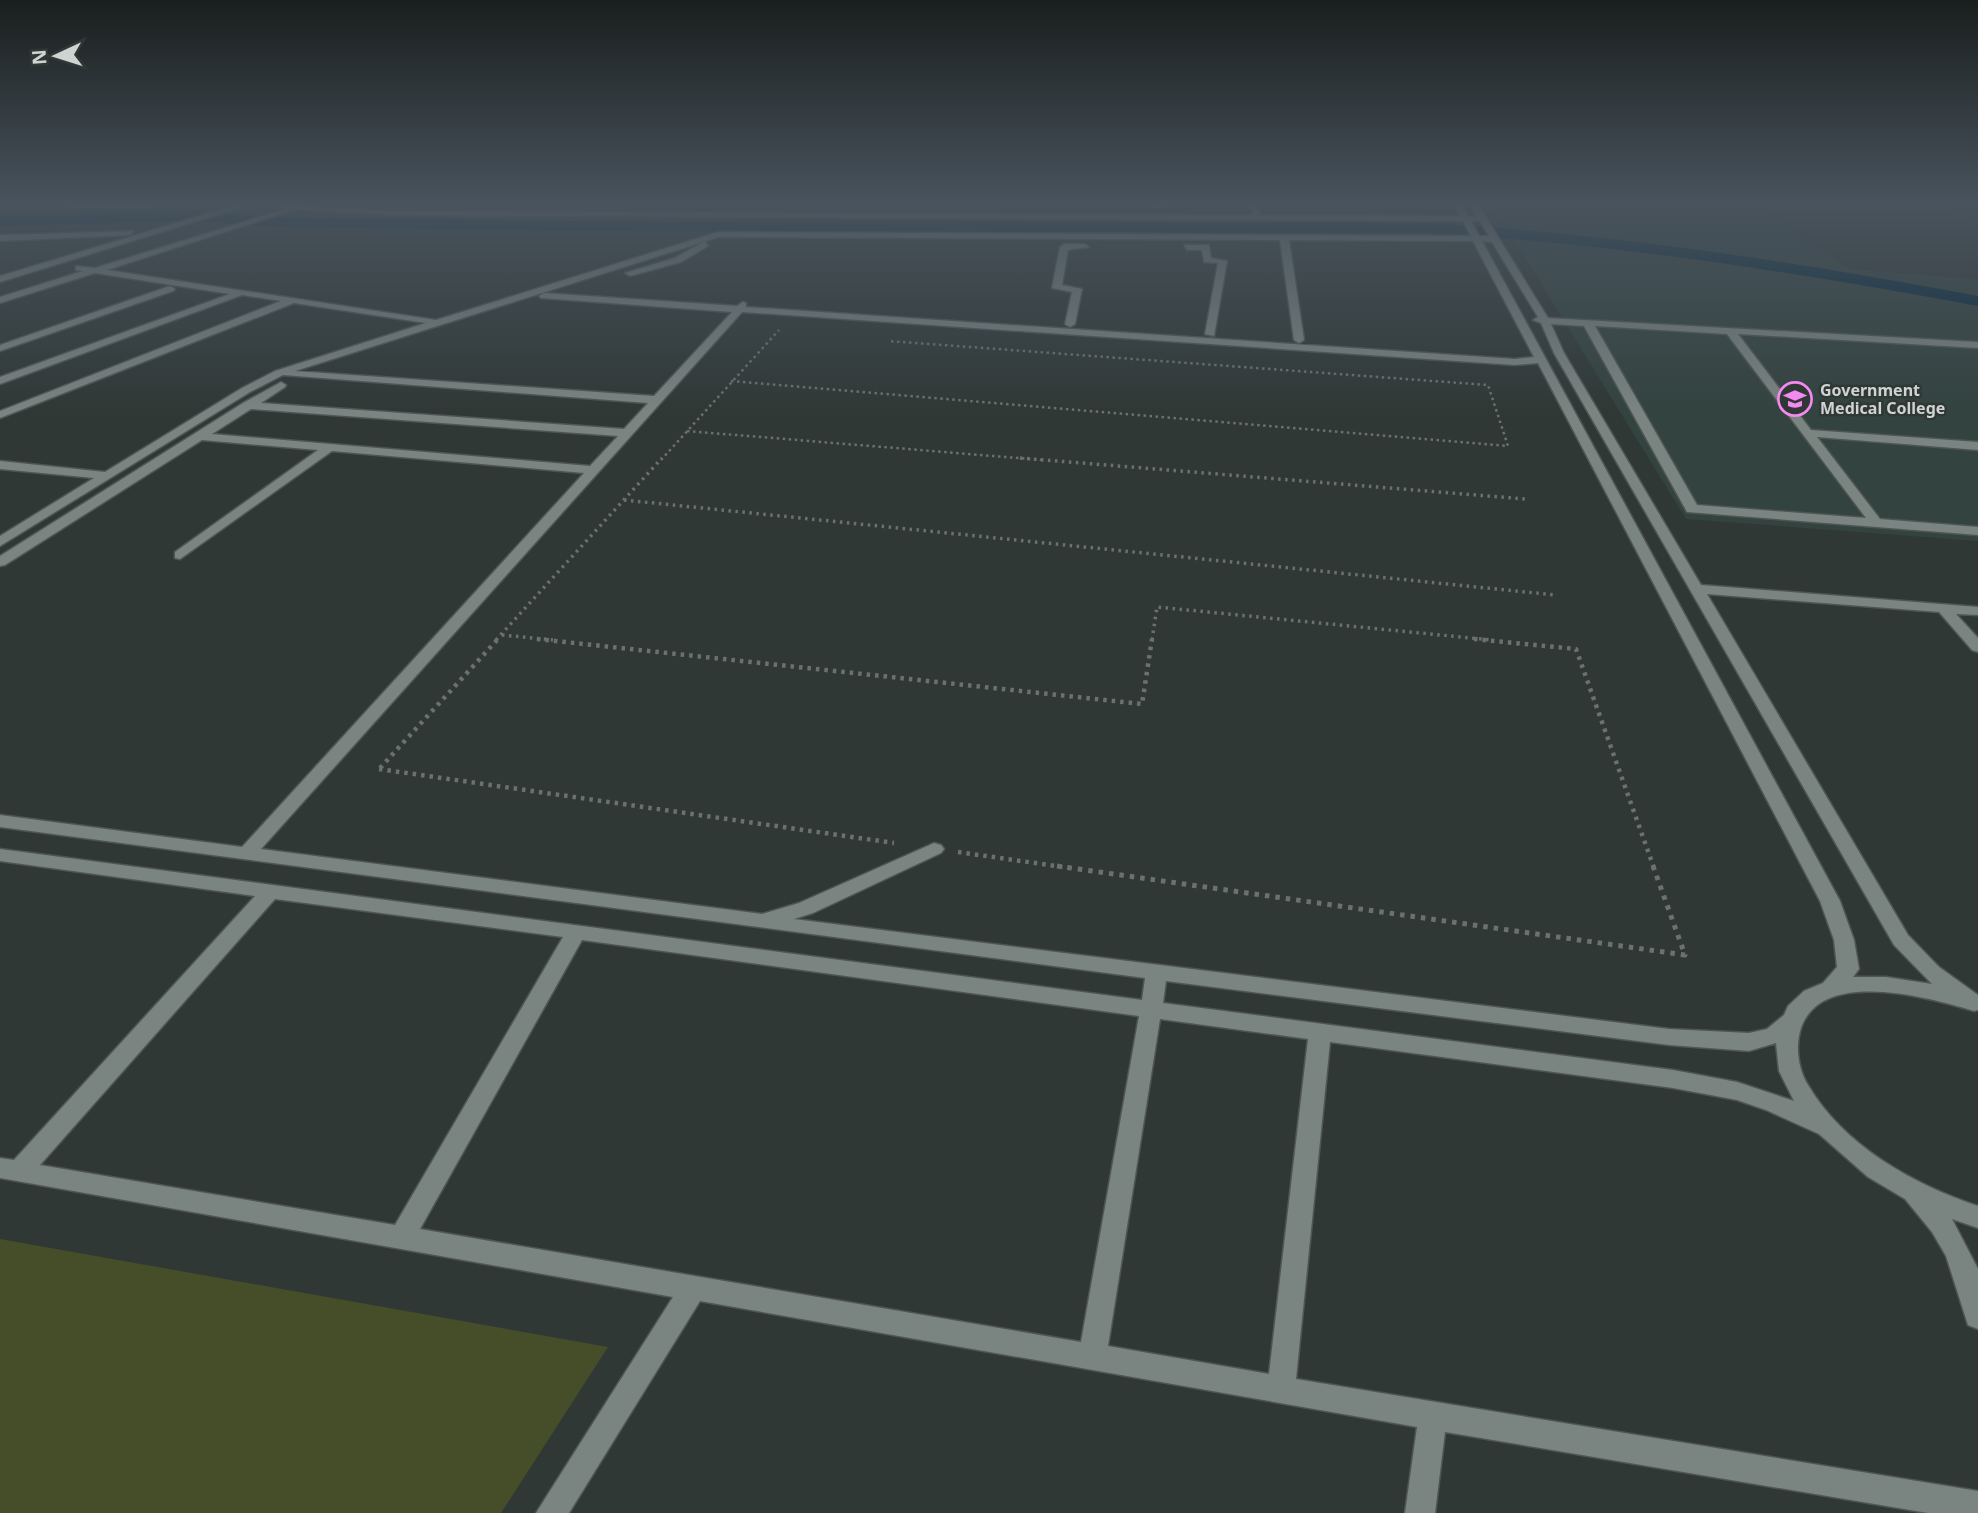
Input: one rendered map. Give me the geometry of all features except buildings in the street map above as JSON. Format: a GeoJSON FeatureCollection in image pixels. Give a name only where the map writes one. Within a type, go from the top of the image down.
{"type":"FeatureCollection","features":[{"type":"Feature","properties":{"kind":"street"},"geometry":{"type":"LineString","coordinates":[[0,279],[25,272]]}},
{"type":"Feature","properties":{"kind":"street"},"geometry":{"type":"LineString","coordinates":[[0,293],[71,272]]}},
{"type":"Feature","properties":{"kind":"street"},"geometry":{"type":"LineString","coordinates":[[0,300],[78,272]]}},
{"type":"Feature","properties":{"kind":"street"},"geometry":{"type":"LineString","coordinates":[[83,272],[170,289],[420,328]]}},
{"type":"Feature","properties":{"kind":"street"},"geometry":{"type":"LineString","coordinates":[[104,272],[293,300],[436,326]]}},
{"type":"Feature","properties":{"kind":"street"},"geometry":{"type":"LineString","coordinates":[[0,562],[247,405],[299,375],[600,272]]}},
{"type":"Feature","properties":{"kind":"street"},"geometry":{"type":"LineString","coordinates":[[0,542],[246,390],[279,373],[420,328],[452,325],[635,272]]}},
{"type":"Feature","properties":{"kind":"street"},"geometry":{"type":"LineString","coordinates":[[1060,272],[1057,288],[1077,289],[1070,324]]}},
{"type":"Feature","properties":{"kind":"street"},"geometry":{"type":"LineString","coordinates":[[1210,334],[1221,272]]}},
{"type":"Feature","properties":{"kind":"street"},"geometry":{"type":"LineString","coordinates":[[1289,272],[1299,340]]}},
{"type":"Feature","properties":{"kind":"street"},"geometry":{"type":"LineString","coordinates":[[1499,272],[1520,319],[1830,901],[1844,940],[1847,969],[1831,989]]}},
{"type":"Feature","properties":{"kind":"street"},"geometry":{"type":"LineString","coordinates":[[1510,272],[1545,321],[1559,354],[1901,940],[1931,972],[1976,1004]]}},
{"type":"Feature","properties":{"kind":"street"},"geometry":{"type":"LineString","coordinates":[[0,348],[170,289]]}},
{"type":"Feature","properties":{"kind":"street"},"geometry":{"type":"LineString","coordinates":[[566,290],[742,306],[1104,330],[1515,362],[1542,360]]}},
{"type":"Feature","properties":{"kind":"street"},"geometry":{"type":"LineString","coordinates":[[0,380],[241,293]]}},
{"type":"Feature","properties":{"kind":"street"},"geometry":{"type":"LineString","coordinates":[[544,296],[1070,324],[1104,330],[1210,334],[1512,354],[1542,360]]}},
{"type":"Feature","properties":{"kind":"street"},"geometry":{"type":"LineString","coordinates":[[0,415],[293,300]]}},
{"type":"Feature","properties":{"kind":"street"},"geometry":{"type":"LineString","coordinates":[[247,853],[742,306]]}},
{"type":"Feature","properties":{"kind":"street"},"geometry":{"type":"LineString","coordinates":[[1520,319],[1978,345]]}},
{"type":"Feature","properties":{"kind":"street"},"geometry":{"type":"LineString","coordinates":[[1588,323],[1692,509],[1978,531]]}},
{"type":"Feature","properties":{"kind":"street"},"geometry":{"type":"LineString","coordinates":[[1730,331],[1876,523]]}},
{"type":"Feature","properties":{"kind":"street"},"geometry":{"type":"LineString","coordinates":[[279,373],[657,400]]}},
{"type":"Feature","properties":{"kind":"street"},"geometry":{"type":"LineString","coordinates":[[247,405],[626,433]]}},
{"type":"Feature","properties":{"kind":"street"},"geometry":{"type":"LineString","coordinates":[[1808,433],[1978,446]]}},
{"type":"Feature","properties":{"kind":"street"},"geometry":{"type":"LineString","coordinates":[[199,436],[593,470]]}},
{"type":"Feature","properties":{"kind":"street"},"geometry":{"type":"LineString","coordinates":[[180,555],[330,447]]}},
{"type":"Feature","properties":{"kind":"street"},"geometry":{"type":"LineString","coordinates":[[0,465],[133,478]]}},
{"type":"Feature","properties":{"kind":"street"},"geometry":{"type":"LineString","coordinates":[[1697,589],[1978,611]]}},
{"type":"Feature","properties":{"kind":"street"},"geometry":{"type":"LineString","coordinates":[[1943,608],[1978,647]]}},
{"type":"Feature","properties":{"kind":"street"},"geometry":{"type":"LineString","coordinates":[[0,821],[761,922],[1670,1037],[1749,1042],[1774,1035],[1789,1022],[1798,1008],[1812,997],[1831,989],[1861,984],[1895,984],[1933,991],[1976,1004]]}},
{"type":"Feature","properties":{"kind":"street"},"geometry":{"type":"LineString","coordinates":[[761,922],[806,908],[934,849]]}},
{"type":"Feature","properties":{"kind":"street"},"geometry":{"type":"LineString","coordinates":[[0,855],[1674,1079],[1737,1091],[1774,1102],[1826,1128]]}},
{"type":"Feature","properties":{"kind":"street"},"geometry":{"type":"LineString","coordinates":[[9,1170],[271,891]]}},
{"type":"Feature","properties":{"kind":"street"},"geometry":{"type":"LineString","coordinates":[[402,1237],[576,932]]}},
{"type":"Feature","properties":{"kind":"street"},"geometry":{"type":"LineString","coordinates":[[1092,1357],[1157,973]]}},
{"type":"Feature","properties":{"kind":"street"},"geometry":{"type":"LineString","coordinates":[[1789,1022],[1785,1053],[1797,1089],[1826,1128],[1862,1160],[1908,1188],[1953,1209],[1978,1217]]}},
{"type":"Feature","properties":{"kind":"street"},"geometry":{"type":"LineString","coordinates":[[1281,1390],[1320,1032]]}},
{"type":"Feature","properties":{"kind":"street"},"geometry":{"type":"LineString","coordinates":[[9,1170],[1433,1416],[1978,1506]]}},
{"type":"Feature","properties":{"kind":"street"},"geometry":{"type":"LineString","coordinates":[[1908,1188],[1941,1220],[1962,1261],[1978,1316]]}},
{"type":"Feature","properties":{"kind":"street"},"geometry":{"type":"LineString","coordinates":[[551,1513],[693,1288]]}},
{"type":"Feature","properties":{"kind":"street"},"geometry":{"type":"LineString","coordinates":[[1420,1513],[1433,1416]]}},
{"type":"Feature","properties":{"kind":"path"},"geometry":{"type":"LineString","coordinates":[[502,635],[1142,704],[1157,607],[1576,649],[1685,955],[379,769],[776,333],[790,334]]}},
{"type":"Feature","properties":{"kind":"path"},"geometry":{"type":"LineString","coordinates":[[731,382],[1508,446],[1488,385],[886,341]]}},
{"type":"Feature","properties":{"kind":"path"},"geometry":{"type":"LineString","coordinates":[[687,431],[1525,499]]}},
{"type":"Feature","properties":{"kind":"path"},"geometry":{"type":"LineString","coordinates":[[624,500],[1555,595]]}},
{"type":"Feature","properties":{"kind":"shaded area","name":"Government Medical College"},"geometry":{"type":"Polygon","coordinates":[[[1534,272],[1883,272],[1978,279],[1978,541],[1686,519],[1534,272]]]}},
{"type":"Feature","properties":{"kind":"green space"},"geometry":{"type":"Polygon","coordinates":[[[0,1239],[608,1347],[501,1513],[0,1513],[0,1239]]]}},
{"type":"Feature","properties":{"kind":"waterway"},"geometry":{"type":"LineString","coordinates":[[1815,272],[1978,301]]}},
{"type":"Feature","properties":{"kind":"place","name":"Government Medical College"},"geometry":{"type":"Point","coordinates":[1795,399]}}]}
